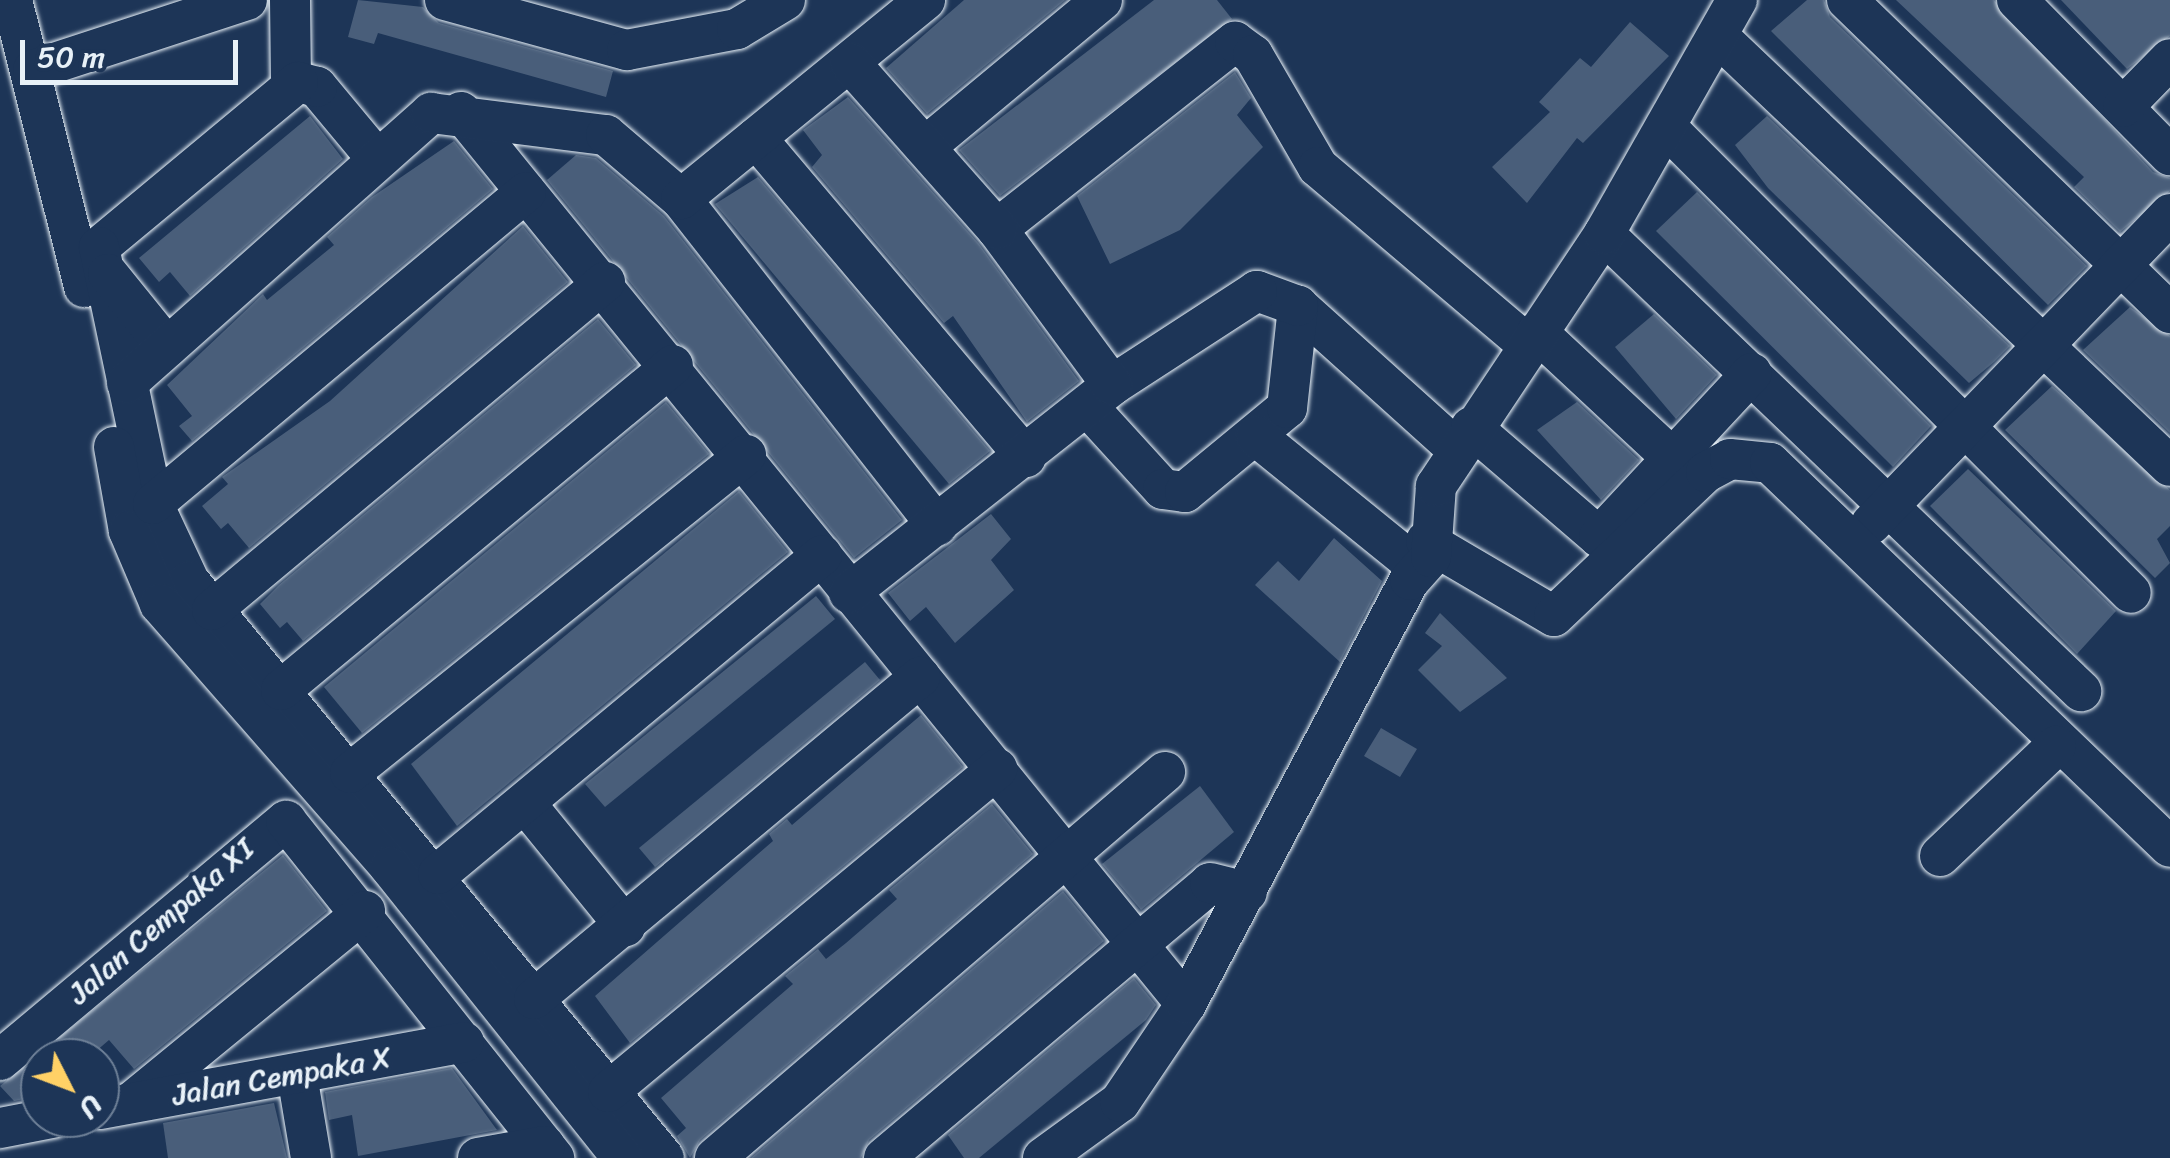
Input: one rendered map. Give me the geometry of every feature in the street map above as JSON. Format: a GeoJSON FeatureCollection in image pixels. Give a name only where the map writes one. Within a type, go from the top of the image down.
{"type":"FeatureCollection","features":[{"type":"Feature","properties":{"kind":"street"},"geometry":{"type":"LineString","coordinates":[[12,0],[105,336],[127,383],[164,576],[212,610],[281,690],[438,874],[472,945],[534,999],[664,1158]]}},
{"type":"Feature","properties":{"kind":"street"},"geometry":{"type":"LineString","coordinates":[[33,70],[247,0]]}},
{"type":"Feature","properties":{"kind":"street"},"geometry":{"type":"LineString","coordinates":[[290,0],[291,84]]}},
{"type":"Feature","properties":{"kind":"street"},"geometry":{"type":"LineString","coordinates":[[445,0],[504,8],[627,50],[738,29],[785,0]]}},
{"type":"Feature","properties":{"kind":"street"},"geometry":{"type":"LineString","coordinates":[[680,199],[925,0]]}},
{"type":"Feature","properties":{"kind":"street"},"geometry":{"type":"LineString","coordinates":[[925,147],[1102,0]]}},
{"type":"Feature","properties":{"kind":"street"},"geometry":{"type":"LineString","coordinates":[[1043,1158],[1120,1102],[1186,1004],[1422,554],[1436,486],[1464,438],[1604,234],[1722,40],[1736,0]]}},
{"type":"Feature","properties":{"kind":"street"},"geometry":{"type":"LineString","coordinates":[[1847,0],[2170,312]]}},
{"type":"Feature","properties":{"kind":"street"},"geometry":{"type":"LineString","coordinates":[[2042,8],[2123,107],[2170,155]]}},
{"type":"Feature","properties":{"kind":"street"},"geometry":{"type":"LineString","coordinates":[[1722,40],[2170,466]]}},
{"type":"Feature","properties":{"kind":"street"},"geometry":{"type":"LineString","coordinates":[[997,229],[1235,42],[1254,55],[1318,168],[1533,338],[1672,458]]}},
{"type":"Feature","properties":{"kind":"street"},"geometry":{"type":"LineString","coordinates":[[2123,107],[2170,59]]}},
{"type":"Feature","properties":{"kind":"street"},"geometry":{"type":"LineString","coordinates":[[850,63],[997,229],[1100,396],[1173,495],[1256,436],[1292,399],[1298,306]]}},
{"type":"Feature","properties":{"kind":"street"},"geometry":{"type":"LineString","coordinates":[[377,159],[317,87],[291,84],[112,230],[99,247],[105,336],[129,530],[472,945],[622,1158]]}},
{"type":"Feature","properties":{"kind":"street"},"geometry":{"type":"LineString","coordinates":[[127,383],[431,113],[460,112],[606,134],[680,199],[936,526]]}},
{"type":"Feature","properties":{"kind":"street"},"geometry":{"type":"LineString","coordinates":[[460,112],[673,365],[849,593],[1186,1004]]}},
{"type":"Feature","properties":{"kind":"street"},"geometry":{"type":"LineString","coordinates":[[1668,128],[1963,432],[2131,592]]}},
{"type":"Feature","properties":{"kind":"street"},"geometry":{"type":"LineString","coordinates":[[756,138],[1026,457]]}},
{"type":"Feature","properties":{"kind":"street"},"geometry":{"type":"LineString","coordinates":[[153,504],[526,192]]}},
{"type":"Feature","properties":{"kind":"street"},"geometry":{"type":"LineString","coordinates":[[1853,541],[1963,432],[2170,214]]}},
{"type":"Feature","properties":{"kind":"street"},"geometry":{"type":"LineString","coordinates":[[1604,234],[2081,691]]}},
{"type":"Feature","properties":{"kind":"street"},"geometry":{"type":"LineString","coordinates":[[102,267],[167,347]]}},
{"type":"Feature","properties":{"kind":"street"},"geometry":{"type":"LineString","coordinates":[[212,610],[605,282]]}},
{"type":"Feature","properties":{"kind":"street"},"geometry":{"type":"LineString","coordinates":[[849,593],[1100,396],[1257,291],[1298,306],[1464,438],[1619,538]]}},
{"type":"Feature","properties":{"kind":"street"},"geometry":{"type":"LineString","coordinates":[[281,690],[673,365]]}},
{"type":"Feature","properties":{"kind":"street"},"geometry":{"type":"LineString","coordinates":[[1256,436],[1422,554],[1546,617],[1565,611],[1672,458],[1752,373]]}},
{"type":"Feature","properties":{"kind":"street"},"geometry":{"type":"LineString","coordinates":[[350,773],[746,455]]}},
{"type":"Feature","properties":{"kind":"street"},"geometry":{"type":"LineString","coordinates":[[1619,538],[1706,472],[1748,457],[1790,479],[2056,746],[2170,847]]}},
{"type":"Feature","properties":{"kind":"street"},"geometry":{"type":"LineString","coordinates":[[438,874],[822,555]]}},
{"type":"Feature","properties":{"kind":"street"},"geometry":{"type":"LineString","coordinates":[[534,999],[920,677]]}},
{"type":"Feature","properties":{"kind":"street"},"geometry":{"type":"LineString","coordinates":[[1940,856],[2056,746]]}},
{"type":"Feature","properties":{"kind":"street"},"geometry":{"type":"LineString","coordinates":[[608,1092],[997,769]]}},
{"type":"Feature","properties":{"kind":"street"},"geometry":{"type":"LineString","coordinates":[[715,1158],[1165,772]]}},
{"type":"Feature","properties":{"kind":"street"},"geometry":{"type":"LineString","coordinates":[[525,803],[625,926]]}},
{"type":"Feature","properties":{"kind":"street","name":"Jalan Cempaka XI"},"geometry":{"type":"LineString","coordinates":[[0,1060],[276,822],[302,832],[365,911]]}},
{"type":"Feature","properties":{"kind":"street"},"geometry":{"type":"LineString","coordinates":[[884,1158],[1210,882],[1247,892]]}},
{"type":"Feature","properties":{"kind":"street"},"geometry":{"type":"LineString","coordinates":[[120,1102],[365,911],[549,1152]]}},
{"type":"Feature","properties":{"kind":"street","name":"Jalan Cempaka X"},"geometry":{"type":"LineString","coordinates":[[120,1105],[464,1042]]}},
{"type":"Feature","properties":{"kind":"street"},"geometry":{"type":"LineString","coordinates":[[297,1074],[311,1158]]}},
{"type":"Feature","properties":{"kind":"street"},"geometry":{"type":"LineString","coordinates":[[478,1158],[549,1152]]}},
{"type":"Feature","properties":{"kind":"building"},"geometry":{"type":"Polygon","coordinates":[[[358,0],[423,7],[439,23],[613,71],[606,97],[378,33],[374,44],[348,37],[358,0]]]}},
{"type":"Feature","properties":{"kind":"building"},"geometry":{"type":"Polygon","coordinates":[[[964,0],[1065,0],[927,114],[886,68],[964,0]]]}},
{"type":"Feature","properties":{"kind":"building"},"geometry":{"type":"Polygon","coordinates":[[[1154,0],[1217,0],[1232,19],[1000,196],[959,150],[1154,0]]]}},
{"type":"Feature","properties":{"kind":"building"},"geometry":{"type":"Polygon","coordinates":[[[1807,0],[1824,0],[1830,17],[2087,266],[2048,305],[1771,31],[1807,0]]]}},
{"type":"Feature","properties":{"kind":"building"},"geometry":{"type":"Polygon","coordinates":[[[1896,0],[1994,0],[2153,172],[2170,178],[2170,191],[2120,232],[2074,187],[2084,177],[1896,0]]]}},
{"type":"Feature","properties":{"kind":"building"},"geometry":{"type":"Polygon","coordinates":[[[2061,0],[2170,0],[2170,36],[2127,69],[2061,0]]]}},
{"type":"Feature","properties":{"kind":"building"},"geometry":{"type":"Polygon","coordinates":[[[1630,22],[1669,56],[1583,143],[1577,138],[1527,203],[1492,167],[1550,112],[1539,102],[1580,58],[1591,67],[1630,22]]]}},
{"type":"Feature","properties":{"kind":"building"},"geometry":{"type":"Polygon","coordinates":[[[1235,72],[1251,98],[1237,115],[1263,147],[1180,230],[1110,264],[1077,196],[1235,72]]]}},
{"type":"Feature","properties":{"kind":"building"},"geometry":{"type":"Polygon","coordinates":[[[848,97],[979,244],[1079,381],[1027,422],[953,316],[944,323],[812,167],[822,155],[803,130],[848,97]]]}},
{"type":"Feature","properties":{"kind":"building"},"geometry":{"type":"Polygon","coordinates":[[[310,116],[343,159],[190,296],[170,272],[159,282],[139,258],[310,116]]]}},
{"type":"Feature","properties":{"kind":"building"},"geometry":{"type":"Polygon","coordinates":[[[1767,116],[2010,346],[1969,383],[1768,188],[1735,145],[1767,116]]]}},
{"type":"Feature","properties":{"kind":"building"},"geometry":{"type":"Polygon","coordinates":[[[454,141],[493,189],[192,441],[179,426],[192,416],[167,385],[263,294],[267,300],[334,245],[327,237],[372,197],[454,141]]]}},
{"type":"Feature","properties":{"kind":"building"},"geometry":{"type":"Polygon","coordinates":[[[576,155],[596,158],[664,216],[902,520],[854,558],[547,180],[576,155]]]}},
{"type":"Feature","properties":{"kind":"building"},"geometry":{"type":"Polygon","coordinates":[[[758,177],[990,451],[949,484],[715,204],[758,177]]]}},
{"type":"Feature","properties":{"kind":"building"},"geometry":{"type":"Polygon","coordinates":[[[1697,192],[1931,426],[1893,467],[1656,231],[1697,192]]]}},
{"type":"Feature","properties":{"kind":"building"},"geometry":{"type":"Polygon","coordinates":[[[523,226],[568,282],[249,548],[228,523],[221,529],[202,506],[228,484],[222,477],[330,401],[523,226]]]}},
{"type":"Feature","properties":{"kind":"building"},"geometry":{"type":"Polygon","coordinates":[[[2130,307],[2170,336],[2170,433],[2083,350],[2130,307]]]}},
{"type":"Feature","properties":{"kind":"building"},"geometry":{"type":"Polygon","coordinates":[[[1654,314],[1717,375],[1676,419],[1615,347],[1654,314]]]}},
{"type":"Feature","properties":{"kind":"building"},"geometry":{"type":"Polygon","coordinates":[[[598,319],[636,365],[303,641],[287,622],[280,628],[260,604],[279,585],[598,319]]]}},
{"type":"Feature","properties":{"kind":"building"},"geometry":{"type":"Polygon","coordinates":[[[2052,386],[2170,490],[2170,526],[2157,539],[2170,563],[2155,578],[2005,430],[2052,386]]]}},
{"type":"Feature","properties":{"kind":"building"},"geometry":{"type":"Polygon","coordinates":[[[666,402],[709,454],[362,733],[324,687],[666,402]]]}},
{"type":"Feature","properties":{"kind":"building"},"geometry":{"type":"Polygon","coordinates":[[[1577,402],[1639,460],[1601,500],[1537,430],[1577,402]]]}},
{"type":"Feature","properties":{"kind":"building"},"geometry":{"type":"Polygon","coordinates":[[[1968,469],[2116,611],[2077,654],[1930,506],[1968,469]]]}},
{"type":"Feature","properties":{"kind":"building"},"geometry":{"type":"Polygon","coordinates":[[[739,491],[788,552],[457,826],[411,764],[739,491]]]}},
{"type":"Feature","properties":{"kind":"building"},"geometry":{"type":"Polygon","coordinates":[[[991,514],[1011,539],[991,560],[1014,590],[955,643],[926,607],[910,621],[888,593],[991,514]]]}},
{"type":"Feature","properties":{"kind":"building"},"geometry":{"type":"Polygon","coordinates":[[[1334,538],[1382,581],[1340,662],[1255,585],[1278,561],[1299,581],[1334,538]]]}},
{"type":"Feature","properties":{"kind":"building"},"geometry":{"type":"Polygon","coordinates":[[[816,596],[835,619],[605,807],[585,784],[816,596]]]}},
{"type":"Feature","properties":{"kind":"building"},"geometry":{"type":"Polygon","coordinates":[[[1440,613],[1507,678],[1460,712],[1418,670],[1442,646],[1425,633],[1440,613]]]}},
{"type":"Feature","properties":{"kind":"building"},"geometry":{"type":"Polygon","coordinates":[[[865,662],[880,680],[655,867],[639,848],[865,662]]]}},
{"type":"Feature","properties":{"kind":"building"},"geometry":{"type":"Polygon","coordinates":[[[921,715],[963,767],[630,1043],[595,996],[773,841],[769,834],[787,819],[792,825],[921,715]]]}},
{"type":"Feature","properties":{"kind":"building"},"geometry":{"type":"Polygon","coordinates":[[[1381,728],[1417,749],[1400,777],[1364,756],[1381,728]]]}},
{"type":"Feature","properties":{"kind":"building"},"geometry":{"type":"Polygon","coordinates":[[[1200,786],[1234,832],[1141,910],[1102,864],[1200,786]]]}},
{"type":"Feature","properties":{"kind":"building"},"geometry":{"type":"Polygon","coordinates":[[[992,804],[1033,854],[700,1140],[690,1158],[677,1136],[686,1128],[661,1098],[793,984],[785,976],[818,949],[826,959],[846,943],[897,899],[889,890],[992,804]]]}},
{"type":"Feature","properties":{"kind":"building"},"geometry":{"type":"Polygon","coordinates":[[[283,855],[327,911],[134,1069],[120,1053],[120,1038],[59,1038],[283,855]]]}},
{"type":"Feature","properties":{"kind":"building"},"geometry":{"type":"Polygon","coordinates":[[[1063,891],[1104,941],[869,1140],[861,1158],[751,1158],[1063,891]]]}},
{"type":"Feature","properties":{"kind":"building"},"geometry":{"type":"Polygon","coordinates":[[[1134,978],[1156,1005],[1146,1020],[979,1158],[964,1158],[948,1135],[1134,978]]]}},
{"type":"Feature","properties":{"kind":"building"},"geometry":{"type":"Polygon","coordinates":[[[452,1068],[497,1130],[358,1156],[352,1115],[329,1120],[325,1092],[452,1068]]]}},
{"type":"Feature","properties":{"kind":"building"},"geometry":{"type":"Polygon","coordinates":[[[20,1070],[20,1100],[14,1101],[0,1086],[20,1070]]]}},
{"type":"Feature","properties":{"kind":"building"},"geometry":{"type":"Polygon","coordinates":[[[274,1103],[287,1158],[168,1158],[163,1123],[274,1103]]]}}]}
